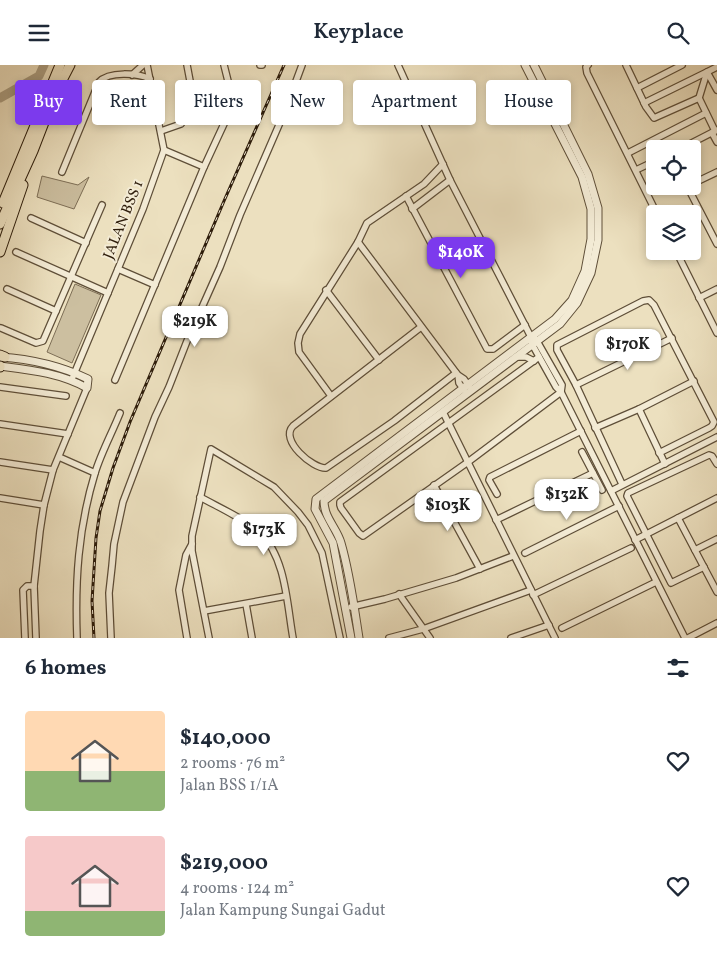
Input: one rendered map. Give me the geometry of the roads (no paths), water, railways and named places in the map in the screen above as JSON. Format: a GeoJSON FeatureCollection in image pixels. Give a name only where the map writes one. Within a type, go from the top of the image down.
{"type":"FeatureCollection","features":[{"type":"Feature","properties":{"kind":"highway"},"geometry":{"type":"LineString","coordinates":[[0,211],[60,65]]}},
{"type":"Feature","properties":{"kind":"highway"},"geometry":{"type":"LineString","coordinates":[[0,225],[33,151],[55,95],[70,65]]}},
{"type":"Feature","properties":{"kind":"highway"},"geometry":{"type":"LineString","coordinates":[[0,252],[33,151]]}},
{"type":"Feature","properties":{"kind":"highway"},"geometry":{"type":"LineString","coordinates":[[0,199],[17,168]]}},
{"type":"Feature","properties":{"kind":"street"},"geometry":{"type":"LineString","coordinates":[[132,75],[144,65]]}},
{"type":"Feature","properties":{"kind":"street","name":"JALAN BSS 1"},"geometry":{"type":"LineString","coordinates":[[73,376],[146,203],[164,150],[148,65]]}},
{"type":"Feature","properties":{"kind":"street"},"geometry":{"type":"LineString","coordinates":[[187,65],[190,80]]}},
{"type":"Feature","properties":{"kind":"street"},"geometry":{"type":"LineString","coordinates":[[224,65],[228,80]]}},
{"type":"Feature","properties":{"kind":"street"},"geometry":{"type":"LineString","coordinates":[[111,638],[110,584],[114,544],[123,502],[186,341],[220,267],[285,111],[302,65]]}},
{"type":"Feature","properties":{"kind":"street"},"geometry":{"type":"LineString","coordinates":[[398,65],[450,181],[525,325],[562,385],[561,392],[468,462],[363,536],[359,533],[340,505],[340,502],[536,359]]}},
{"type":"Feature","properties":{"kind":"street"},"geometry":{"type":"LineString","coordinates":[[352,638],[346,563],[340,540],[324,511],[324,501],[443,412],[467,389],[515,357],[534,341],[572,299],[585,271],[591,239],[591,209],[582,177],[526,65]]}},
{"type":"Feature","properties":{"kind":"street"},"geometry":{"type":"LineString","coordinates":[[359,638],[333,543],[315,509],[316,499],[560,324],[577,303],[591,273],[598,240],[598,208],[588,174],[534,65]]}},
{"type":"Feature","properties":{"kind":"street"},"geometry":{"type":"LineString","coordinates":[[588,65],[586,67],[587,73],[653,205]]}},
{"type":"Feature","properties":{"kind":"street"},"geometry":{"type":"LineString","coordinates":[[626,65],[644,103],[651,115],[656,118],[699,98]]}},
{"type":"Feature","properties":{"kind":"street"},"geometry":{"type":"LineString","coordinates":[[637,88],[682,65]]}},
{"type":"Feature","properties":{"kind":"street"},"geometry":{"type":"LineString","coordinates":[[644,103],[717,67]]}},
{"type":"Feature","properties":{"kind":"street"},"geometry":{"type":"LineString","coordinates":[[708,72],[717,90]]}},
{"type":"Feature","properties":{"kind":"street"},"geometry":{"type":"LineString","coordinates":[[708,72],[699,98],[715,132],[717,142]]}},
{"type":"Feature","properties":{"kind":"street"},"geometry":{"type":"LineString","coordinates":[[62,172],[102,78],[122,74],[143,76],[150,79]]}},
{"type":"Feature","properties":{"kind":"street"},"geometry":{"type":"LineString","coordinates":[[628,153],[706,113]]}},
{"type":"Feature","properties":{"kind":"street"},"geometry":{"type":"LineString","coordinates":[[161,131],[178,125]]}},
{"type":"Feature","properties":{"kind":"street"},"geometry":{"type":"LineString","coordinates":[[115,380],[223,125]]}},
{"type":"Feature","properties":{"kind":"street"},"geometry":{"type":"LineString","coordinates":[[699,140],[715,132]]}},
{"type":"Feature","properties":{"kind":"street"},"geometry":{"type":"LineString","coordinates":[[164,150],[204,167]]}},
{"type":"Feature","properties":{"kind":"street"},"geometry":{"type":"LineString","coordinates":[[331,396],[299,352],[300,334],[358,242],[366,223],[431,178],[443,164]]}},
{"type":"Feature","properties":{"kind":"street"},"geometry":{"type":"LineString","coordinates":[[636,170],[646,165]]}},
{"type":"Feature","properties":{"kind":"street"},"geometry":{"type":"LineString","coordinates":[[701,180],[717,172]]}},
{"type":"Feature","properties":{"kind":"street"},"geometry":{"type":"LineString","coordinates":[[412,209],[450,181]]}},
{"type":"Feature","properties":{"kind":"street"},"geometry":{"type":"LineString","coordinates":[[692,195],[717,245]]}},
{"type":"Feature","properties":{"kind":"street"},"geometry":{"type":"LineString","coordinates":[[406,196],[487,349],[493,349],[525,325]]}},
{"type":"Feature","properties":{"kind":"street"},"geometry":{"type":"LineString","coordinates":[[1,328],[40,343],[43,341],[102,205]]}},
{"type":"Feature","properties":{"kind":"street"},"geometry":{"type":"LineString","coordinates":[[31,218],[86,243]]}},
{"type":"Feature","properties":{"kind":"street"},"geometry":{"type":"LineString","coordinates":[[358,242],[457,374],[459,383],[467,389]]}},
{"type":"Feature","properties":{"kind":"street"},"geometry":{"type":"LineString","coordinates":[[16,252],[108,293]]}},
{"type":"Feature","properties":{"kind":"street"},"geometry":{"type":"LineString","coordinates":[[680,260],[717,333]]}},
{"type":"Feature","properties":{"kind":"street"},"geometry":{"type":"LineString","coordinates":[[118,269],[155,285]]}},
{"type":"Feature","properties":{"kind":"street"},"geometry":{"type":"LineString","coordinates":[[7,289],[56,311]]}},
{"type":"Feature","properties":{"kind":"street"},"geometry":{"type":"LineString","coordinates":[[699,298],[717,289]]}},
{"type":"Feature","properties":{"kind":"street"},"geometry":{"type":"LineString","coordinates":[[326,290],[379,359]]}},
{"type":"Feature","properties":{"kind":"street"},"geometry":{"type":"LineString","coordinates":[[622,485],[576,385],[557,350],[557,345],[643,301],[649,301],[654,305],[714,423],[709,428],[660,453]]}},
{"type":"Feature","properties":{"kind":"street"},"geometry":{"type":"LineString","coordinates":[[421,327],[293,426],[288,436],[296,448],[316,466],[326,468],[457,374]]}},
{"type":"Feature","properties":{"kind":"street"},"geometry":{"type":"LineString","coordinates":[[576,385],[672,339]]}},
{"type":"Feature","properties":{"kind":"street"},"geometry":{"type":"LineString","coordinates":[[534,341],[536,359],[561,392],[686,638],[717,623]]}},
{"type":"Feature","properties":{"kind":"street"},"geometry":{"type":"LineString","coordinates":[[2,356],[49,364],[73,376]]}},
{"type":"Feature","properties":{"kind":"street"},"geometry":{"type":"LineString","coordinates":[[515,357],[536,359]]}},
{"type":"Feature","properties":{"kind":"street"},"geometry":{"type":"LineString","coordinates":[[0,366],[88,379],[87,388],[53,469],[44,505],[34,586],[36,638]]}},
{"type":"Feature","properties":{"kind":"street"},"geometry":{"type":"LineString","coordinates":[[595,428],[639,409],[694,381]]}},
{"type":"Feature","properties":{"kind":"street"},"geometry":{"type":"LineString","coordinates":[[0,387],[66,396]]}},
{"type":"Feature","properties":{"kind":"street"},"geometry":{"type":"LineString","coordinates":[[639,409],[665,465]]}},
{"type":"Feature","properties":{"kind":"street"},"geometry":{"type":"LineString","coordinates":[[443,412],[555,638]]}},
{"type":"Feature","properties":{"kind":"street"},"geometry":{"type":"LineString","coordinates":[[77,638],[76,596],[80,536],[95,473],[120,413]]}},
{"type":"Feature","properties":{"kind":"street"},"geometry":{"type":"LineString","coordinates":[[0,424],[68,434]]}},
{"type":"Feature","properties":{"kind":"street"},"geometry":{"type":"LineString","coordinates":[[497,494],[489,480],[490,477],[581,431]]}},
{"type":"Feature","properties":{"kind":"street"},"geometry":{"type":"LineString","coordinates":[[611,491],[717,437]]}},
{"type":"Feature","properties":{"kind":"street"},"geometry":{"type":"LineString","coordinates":[[209,638],[192,536],[211,449],[274,487],[308,525],[322,553],[340,638]]}},
{"type":"Feature","properties":{"kind":"street"},"geometry":{"type":"LineString","coordinates":[[582,452],[602,490]]}},
{"type":"Feature","properties":{"kind":"street"},"geometry":{"type":"LineString","coordinates":[[704,567],[671,583],[628,499],[628,493],[708,455],[712,456],[717,464]]}},
{"type":"Feature","properties":{"kind":"street"},"geometry":{"type":"LineString","coordinates":[[59,457],[95,473]]}},
{"type":"Feature","properties":{"kind":"street"},"geometry":{"type":"LineString","coordinates":[[0,462],[53,469]]}},
{"type":"Feature","properties":{"kind":"street"},"geometry":{"type":"LineString","coordinates":[[496,520],[593,473]]}},
{"type":"Feature","properties":{"kind":"street"},"geometry":{"type":"LineString","coordinates":[[434,485],[480,569]]}},
{"type":"Feature","properties":{"kind":"street"},"geometry":{"type":"LineString","coordinates":[[200,497],[243,521],[259,533],[275,552],[280,566],[293,638]]}},
{"type":"Feature","properties":{"kind":"street"},"geometry":{"type":"LineString","coordinates":[[0,498],[44,505]]}},
{"type":"Feature","properties":{"kind":"street"},"geometry":{"type":"LineString","coordinates":[[635,540],[717,498]]}},
{"type":"Feature","properties":{"kind":"street"},"geometry":{"type":"LineString","coordinates":[[525,553],[619,506]]}},
{"type":"Feature","properties":{"kind":"street"},"geometry":{"type":"LineString","coordinates":[[678,519],[704,567],[715,583],[717,592]]}},
{"type":"Feature","properties":{"kind":"street"},"geometry":{"type":"LineString","coordinates":[[695,550],[717,539]]}},
{"type":"Feature","properties":{"kind":"street"},"geometry":{"type":"LineString","coordinates":[[187,638],[179,590],[186,555],[192,544]]}},
{"type":"Feature","properties":{"kind":"street"},"geometry":{"type":"LineString","coordinates":[[389,638],[423,629],[532,592],[630,548]]}},
{"type":"Feature","properties":{"kind":"street"},"geometry":{"type":"LineString","coordinates":[[350,607],[399,595],[480,569],[513,556]]}},
{"type":"Feature","properties":{"kind":"street"},"geometry":{"type":"LineString","coordinates":[[562,628],[656,581]]}},
{"type":"Feature","properties":{"kind":"street"},"geometry":{"type":"LineString","coordinates":[[25,638],[23,590],[27,586],[34,586]]}},
{"type":"Feature","properties":{"kind":"street"},"geometry":{"type":"LineString","coordinates":[[399,595],[430,638]]}},
{"type":"Feature","properties":{"kind":"street"},"geometry":{"type":"LineString","coordinates":[[204,611],[286,596]]}},
{"type":"Feature","properties":{"kind":"street"},"geometry":{"type":"LineString","coordinates":[[246,604],[252,638]]}},
{"type":"Feature","properties":{"kind":"street"},"geometry":{"type":"LineString","coordinates":[[511,638],[549,625]]}},
{"type":"Feature","properties":{"kind":"waterway"},"geometry":{"type":"LineString","coordinates":[[0,98],[39,76],[44,65]]}},
{"type":"Feature","properties":{"kind":"railway"},"geometry":{"type":"LineString","coordinates":[[94,638],[92,601],[96,538],[100,511],[113,468],[130,422],[284,65]]}}]}
